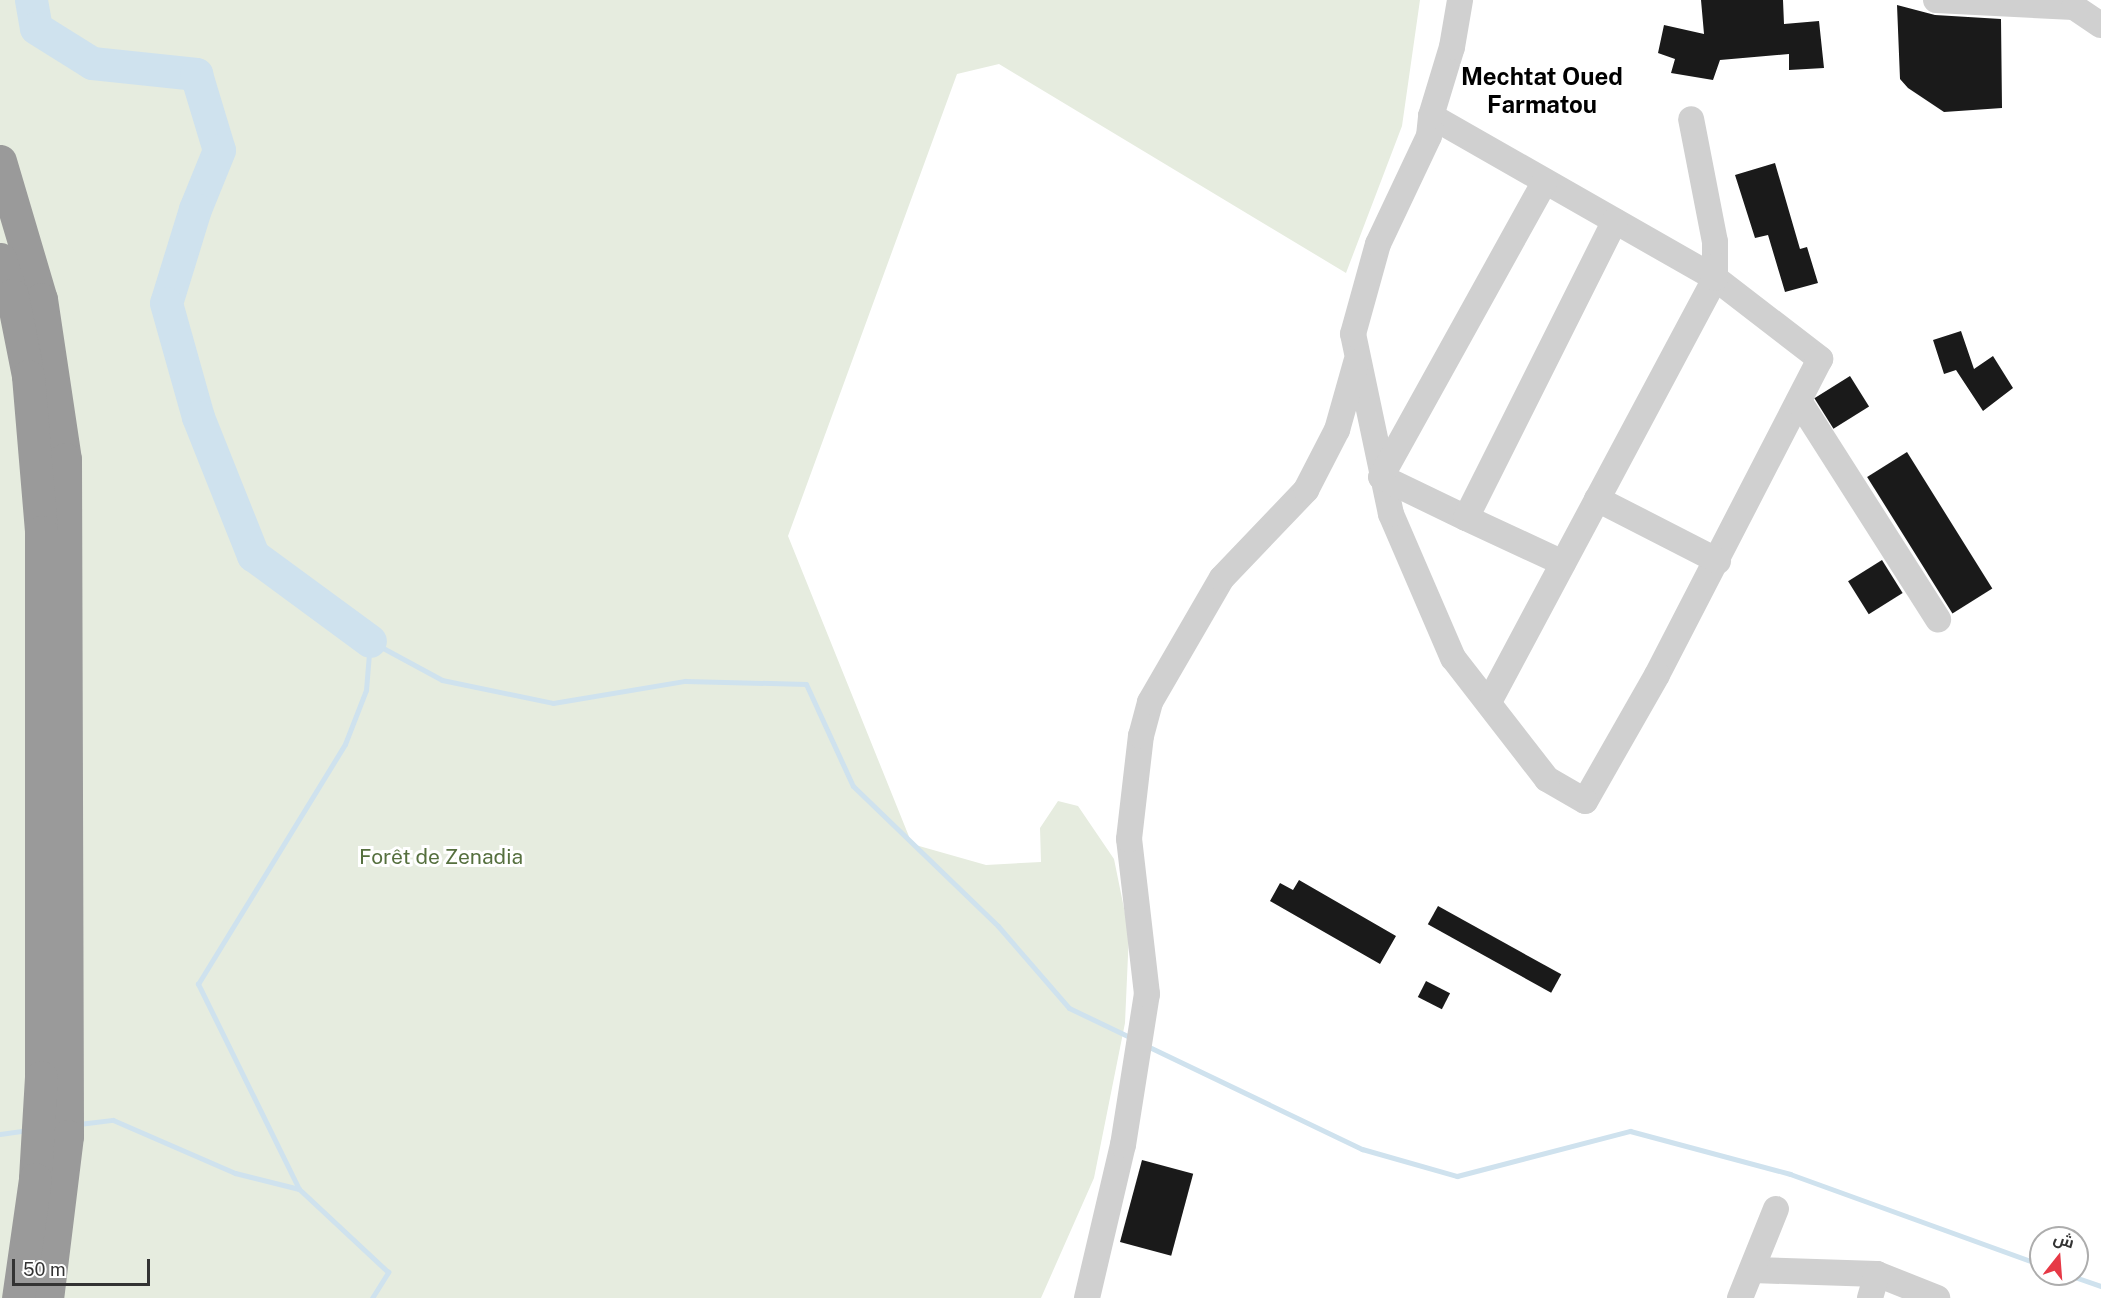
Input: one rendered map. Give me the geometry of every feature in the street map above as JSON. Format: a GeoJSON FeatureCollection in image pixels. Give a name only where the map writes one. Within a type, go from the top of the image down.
{"type":"FeatureCollection","features":[{"type":"Feature","properties":{"kind":"highway"},"geometry":{"type":"LineString","coordinates":[[0,160],[41,299],[65,459],[67,1136],[47,1298]]}},
{"type":"Feature","properties":{"kind":"highway"},"geometry":{"type":"LineString","coordinates":[[0,259],[28,376],[41,532],[41,1077],[35,1179],[18,1298]]}},
{"type":"Feature","properties":{"kind":"street"},"geometry":{"type":"LineString","coordinates":[[1431,116],[1715,278],[1820,360],[1718,561],[1585,801],[1547,779],[1453,658],[1391,514],[1381,477],[1353,334],[1361,293],[1378,244],[1429,136],[1431,116],[1452,47],[1460,0]]}},
{"type":"Feature","properties":{"kind":"street"},"geometry":{"type":"LineString","coordinates":[[1936,0],[2074,8],[2101,25]]}},
{"type":"Feature","properties":{"kind":"street"},"geometry":{"type":"LineString","coordinates":[[1489,702],[1715,278],[1715,242],[1691,119]]}},
{"type":"Feature","properties":{"kind":"street"},"geometry":{"type":"LineString","coordinates":[[1381,477],[1545,181]]}},
{"type":"Feature","properties":{"kind":"street"},"geometry":{"type":"LineString","coordinates":[[1466,518],[1615,221]]}},
{"type":"Feature","properties":{"kind":"street"},"geometry":{"type":"LineString","coordinates":[[1087,1298],[1123,1145],[1147,994],[1129,839],[1141,736],[1150,702],[1222,578],[1306,489],[1337,430],[1358,357]]}},
{"type":"Feature","properties":{"kind":"street"},"geometry":{"type":"LineString","coordinates":[[1799,401],[1938,619]]}},
{"type":"Feature","properties":{"kind":"street"},"geometry":{"type":"LineString","coordinates":[[1381,477],[1563,563]]}},
{"type":"Feature","properties":{"kind":"street"},"geometry":{"type":"LineString","coordinates":[[1597,499],[1718,561]]}},
{"type":"Feature","properties":{"kind":"street"},"geometry":{"type":"LineString","coordinates":[[1740,1298],[1776,1209]]}},
{"type":"Feature","properties":{"kind":"street"},"geometry":{"type":"LineString","coordinates":[[1752,1270],[1874,1286],[1937,1298]]}},
{"type":"Feature","properties":{"kind":"green space","name":"Forêt de Zenadia"},"geometry":{"type":"Polygon","coordinates":[[[0,0],[1420,0],[1402,126],[1346,273],[999,64],[957,74],[788,536],[912,844],[986,865],[1041,862],[1040,828],[1058,801],[1078,806],[1114,859],[1129,933],[1125,1023],[1094,1178],[1041,1298],[0,1298],[0,0]]]}},
{"type":"Feature","properties":{"kind":"building"},"geometry":{"type":"Polygon","coordinates":[[[1701,0],[1783,0],[1784,24],[1819,21],[1824,68],[1789,70],[1789,54],[1720,60],[1713,80],[1671,73],[1675,59],[1658,53],[1664,25],[1704,34],[1701,0]]]}},
{"type":"Feature","properties":{"kind":"building"},"geometry":{"type":"Polygon","coordinates":[[[1897,5],[1935,15],[2001,19],[2002,108],[1944,112],[1908,88],[1900,79],[1897,5]]]}},
{"type":"Feature","properties":{"kind":"building"},"geometry":{"type":"Polygon","coordinates":[[[1775,163],[1800,249],[1807,247],[1818,283],[1785,292],[1768,235],[1755,238],[1735,175],[1775,163]]]}},
{"type":"Feature","properties":{"kind":"building"},"geometry":{"type":"Polygon","coordinates":[[[1961,331],[1974,369],[1993,356],[2013,388],[1983,411],[1956,370],[1944,374],[1933,340],[1961,331]]]}},
{"type":"Feature","properties":{"kind":"building"},"geometry":{"type":"Polygon","coordinates":[[[1850,376],[1869,407],[1833,429],[1814,398],[1850,376]]]}},
{"type":"Feature","properties":{"kind":"building"},"geometry":{"type":"Polygon","coordinates":[[[1907,452],[1992,589],[1952,613],[1867,477],[1907,452]]]}},
{"type":"Feature","properties":{"kind":"building"},"geometry":{"type":"Polygon","coordinates":[[[1882,560],[1903,593],[1869,614],[1848,581],[1882,560]]]}},
{"type":"Feature","properties":{"kind":"building"},"geometry":{"type":"Polygon","coordinates":[[[1299,880],[1396,936],[1380,964],[1270,901],[1280,883],[1293,890],[1299,880]]]}},
{"type":"Feature","properties":{"kind":"building"},"geometry":{"type":"Polygon","coordinates":[[[1438,906],[1561,974],[1551,993],[1428,924],[1438,906]]]}},
{"type":"Feature","properties":{"kind":"building"},"geometry":{"type":"Polygon","coordinates":[[[1426,981],[1450,993],[1442,1009],[1418,997],[1426,981]]]}},
{"type":"Feature","properties":{"kind":"building"},"geometry":{"type":"Polygon","coordinates":[[[1142,1160],[1193,1174],[1171,1256],[1120,1242],[1142,1160]]]}},
{"type":"Feature","properties":{"kind":"waterway"},"geometry":{"type":"LineString","coordinates":[[31,0],[36,28],[92,63],[196,74],[219,150],[195,209],[166,303],[198,417],[253,555],[370,641]]}},
{"type":"Feature","properties":{"kind":"waterway"},"geometry":{"type":"LineString","coordinates":[[372,1298],[388,1272],[299,1189],[198,984],[345,744],[366,690],[370,641],[442,680],[553,703],[685,681],[806,684],[853,786],[998,926],[1069,1008],[1132,1038]]}},
{"type":"Feature","properties":{"kind":"waterway"},"geometry":{"type":"LineString","coordinates":[[1145,1045],[1362,1149],[1457,1176],[1630,1131],[1790,1174],[2029,1261]]}},
{"type":"Feature","properties":{"kind":"waterway"},"geometry":{"type":"LineString","coordinates":[[79,1124],[113,1120],[235,1173],[299,1189]]}},
{"type":"Feature","properties":{"kind":"waterway"},"geometry":{"type":"LineString","coordinates":[[0,1134],[28,1130]]}},
{"type":"Feature","properties":{"kind":"waterway"},"geometry":{"type":"LineString","coordinates":[[2089,1282],[2101,1286]]}},
{"type":"Feature","properties":{"kind":"district","name":"Mechtat Oued Farmatou"},"geometry":{"type":"Point","coordinates":[1542,91]}}]}
